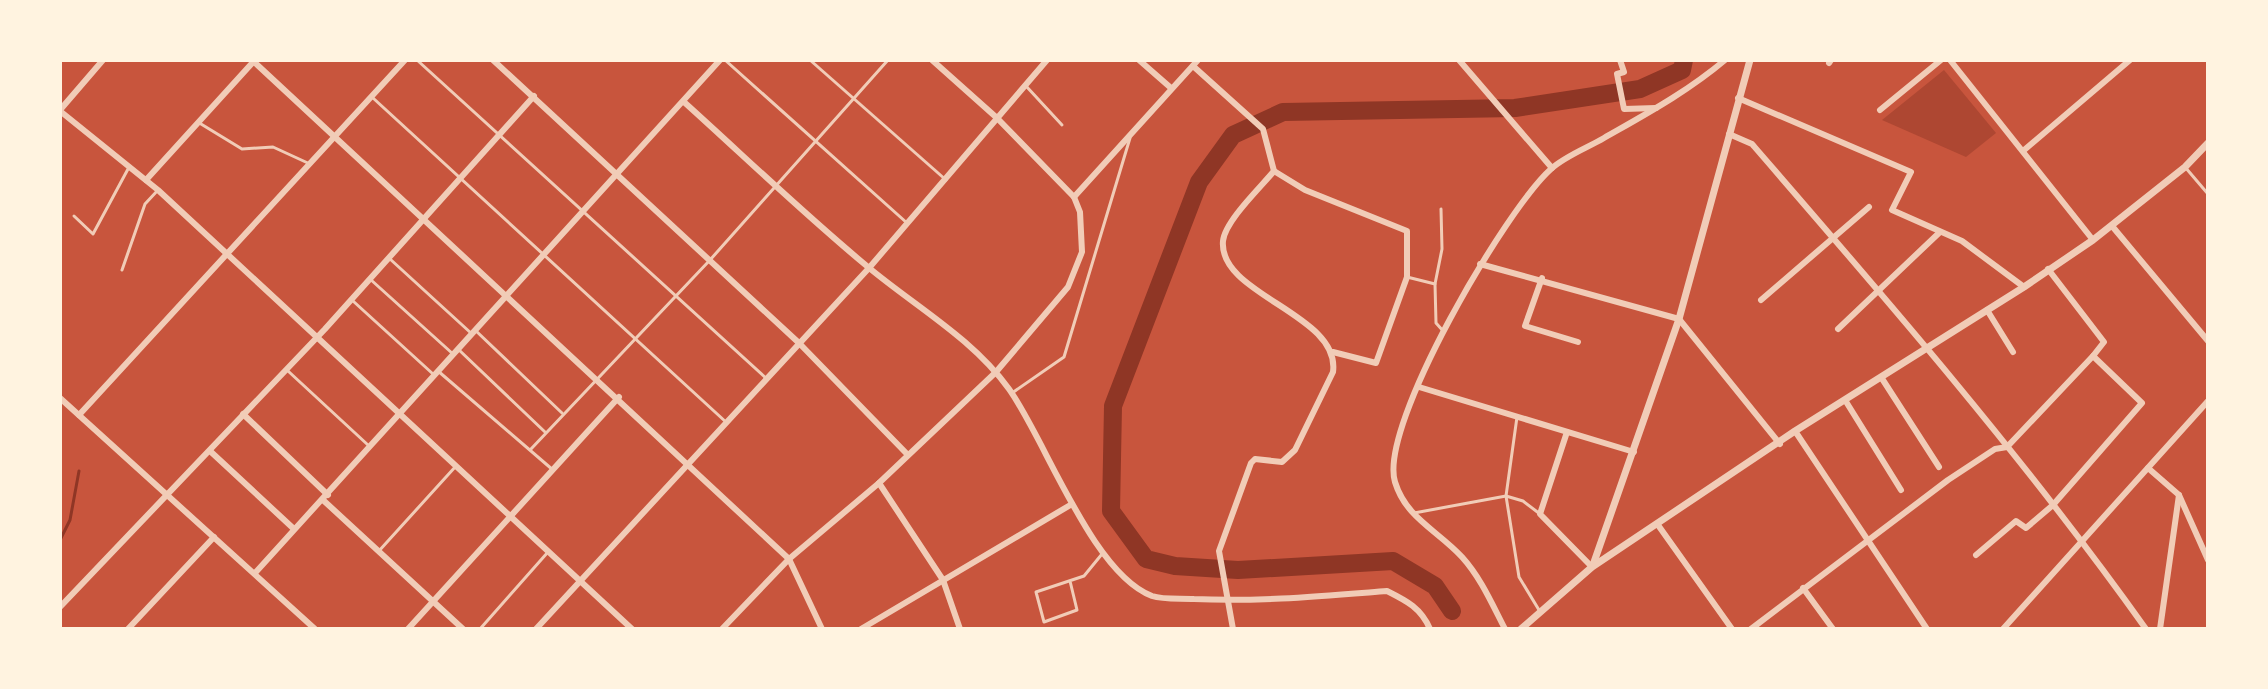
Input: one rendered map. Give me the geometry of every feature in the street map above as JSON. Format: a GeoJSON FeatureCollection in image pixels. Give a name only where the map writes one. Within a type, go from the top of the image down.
{"type":"FeatureCollection","features":[{"type":"Feature","properties":{"kind":"street"},"geometry":{"type":"LineString","coordinates":[[103,60],[60,110],[158,190],[627,627]]}},
{"type":"Feature","properties":{"kind":"street"},"geometry":{"type":"LineString","coordinates":[[146,180],[253,60],[690,463],[789,559],[822,629]]}},
{"type":"Feature","properties":{"kind":"street"},"geometry":{"type":"LineString","coordinates":[[493,60],[799,343],[907,454]]}},
{"type":"Feature","properties":{"kind":"street"},"geometry":{"type":"LineString","coordinates":[[255,573],[722,60]]}},
{"type":"Feature","properties":{"kind":"street"},"geometry":{"type":"LineString","coordinates":[[722,629],[789,559],[879,483],[996,372],[1068,287],[1082,252],[1080,212],[1074,197],[997,118],[932,60]]}},
{"type":"Feature","properties":{"kind":"street"},"geometry":{"type":"LineString","coordinates":[[536,629],[869,268],[1047,60]]}},
{"type":"Feature","properties":{"kind":"street"},"geometry":{"type":"LineString","coordinates":[[1139,60],[1171,88]]}},
{"type":"Feature","properties":{"kind":"street"},"geometry":{"type":"LineString","coordinates":[[1459,60],[1552,168]]}},
{"type":"Feature","properties":{"kind":"street"},"geometry":{"type":"LineString","coordinates":[[1620,60],[1624,72],[1617,74],[1624,109],[1656,108]]}},
{"type":"Feature","properties":{"kind":"street"},"geometry":{"type":"LineString","coordinates":[[1505,629],[1480,579],[1461,556],[1410,513],[1394,479],[1391,455],[1444,332],[1480,264],[1552,168],[1676,99],[1725,60]]}},
{"type":"Feature","properties":{"kind":"street"},"geometry":{"type":"LineString","coordinates":[[1592,567],[1679,319],[1750,60]]}},
{"type":"Feature","properties":{"kind":"street"},"geometry":{"type":"LineString","coordinates":[[1880,110],[1941,60]]}},
{"type":"Feature","properties":{"kind":"street"},"geometry":{"type":"LineString","coordinates":[[1950,60],[2093,240]]}},
{"type":"Feature","properties":{"kind":"street"},"geometry":{"type":"LineString","coordinates":[[2023,151],[2130,60]]}},
{"type":"Feature","properties":{"kind":"street"},"geometry":{"type":"LineString","coordinates":[[79,415],[336,137],[401,61]]}},
{"type":"Feature","properties":{"kind":"street"},"geometry":{"type":"LineString","coordinates":[[1074,197],[1195,63],[1242,112],[1263,129],[1274,171],[1305,190],[1407,231],[1407,277],[1376,363],[1333,352],[1320,336],[1233,270],[1224,253],[1223,239],[1231,223],[1274,171]]}},
{"type":"Feature","properties":{"kind":"street"},"geometry":{"type":"LineString","coordinates":[[60,607],[317,336],[534,96]]}},
{"type":"Feature","properties":{"kind":"street"},"geometry":{"type":"LineString","coordinates":[[1738,98],[1911,172],[1892,210],[1962,241],[2024,287]]}},
{"type":"Feature","properties":{"kind":"street"},"geometry":{"type":"LineString","coordinates":[[684,102],[869,268],[954,332],[996,372],[1012,393],[1072,504],[1128,580],[1154,597],[1227,600],[1387,591],[1409,601],[1424,615],[1430,629]]}},
{"type":"Feature","properties":{"kind":"street"},"geometry":{"type":"LineString","coordinates":[[1729,134],[1752,144],[1880,291],[1924,349],[2084,542],[2146,629]]}},
{"type":"Feature","properties":{"kind":"street"},"geometry":{"type":"LineString","coordinates":[[1521,629],[1592,567],[1780,444],[1795,431],[2093,240],[2185,167],[2208,143]]}},
{"type":"Feature","properties":{"kind":"street"},"geometry":{"type":"LineString","coordinates":[[1761,300],[1869,207]]}},
{"type":"Feature","properties":{"kind":"street"},"geometry":{"type":"LineString","coordinates":[[2112,226],[2208,341]]}},
{"type":"Feature","properties":{"kind":"street"},"geometry":{"type":"LineString","coordinates":[[1838,329],[1940,232]]}},
{"type":"Feature","properties":{"kind":"street"},"geometry":{"type":"LineString","coordinates":[[1480,264],[1542,278],[1679,319],[1780,444]]}},
{"type":"Feature","properties":{"kind":"street"},"geometry":{"type":"LineString","coordinates":[[1751,629],[1948,480],[1995,449],[2007,447],[2093,356],[2104,342],[2048,269]]}},
{"type":"Feature","properties":{"kind":"street"},"geometry":{"type":"LineString","coordinates":[[1542,278],[1525,318],[1525,326],[1578,342]]}},
{"type":"Feature","properties":{"kind":"street"},"geometry":{"type":"LineString","coordinates":[[1987,310],[2013,352]]}},
{"type":"Feature","properties":{"kind":"street"},"geometry":{"type":"LineString","coordinates":[[1233,629],[1219,551],[1251,463],[1255,459],[1282,462],[1295,450],[1333,372],[1333,352]]}},
{"type":"Feature","properties":{"kind":"street"},"geometry":{"type":"LineString","coordinates":[[1976,555],[2016,521],[2026,528],[2053,505],[2142,403],[2093,356]]}},
{"type":"Feature","properties":{"kind":"street"},"geometry":{"type":"LineString","coordinates":[[1881,377],[1939,467]]}},
{"type":"Feature","properties":{"kind":"street"},"geometry":{"type":"LineString","coordinates":[[1419,387],[1634,452]]}},
{"type":"Feature","properties":{"kind":"street"},"geometry":{"type":"LineString","coordinates":[[408,629],[619,397]]}},
{"type":"Feature","properties":{"kind":"street"},"geometry":{"type":"LineString","coordinates":[[60,398],[315,629]]}},
{"type":"Feature","properties":{"kind":"street"},"geometry":{"type":"LineString","coordinates":[[1845,400],[1901,490]]}},
{"type":"Feature","properties":{"kind":"street"},"geometry":{"type":"LineString","coordinates":[[2003,629],[2208,401]]}},
{"type":"Feature","properties":{"kind":"street"},"geometry":{"type":"LineString","coordinates":[[243,414],[378,552],[463,629]]}},
{"type":"Feature","properties":{"kind":"street"},"geometry":{"type":"LineString","coordinates":[[1795,431],[1927,629]]}},
{"type":"Feature","properties":{"kind":"street"},"geometry":{"type":"LineString","coordinates":[[1567,432],[1540,514],[1592,567]]}},
{"type":"Feature","properties":{"kind":"street"},"geometry":{"type":"LineString","coordinates":[[210,451],[294,529]]}},
{"type":"Feature","properties":{"kind":"street"},"geometry":{"type":"LineString","coordinates":[[2148,468],[2179,495],[2208,560]]}},
{"type":"Feature","properties":{"kind":"street"},"geometry":{"type":"LineString","coordinates":[[879,483],[943,580],[960,629]]}},
{"type":"Feature","properties":{"kind":"street"},"geometry":{"type":"LineString","coordinates":[[2160,629],[2179,495]]}},
{"type":"Feature","properties":{"kind":"street"},"geometry":{"type":"LineString","coordinates":[[861,629],[1072,504]]}},
{"type":"Feature","properties":{"kind":"street"},"geometry":{"type":"LineString","coordinates":[[1658,525],[1732,629]]}},
{"type":"Feature","properties":{"kind":"street"},"geometry":{"type":"LineString","coordinates":[[128,629],[214,537]]}},
{"type":"Feature","properties":{"kind":"street"},"geometry":{"type":"LineString","coordinates":[[1803,588],[1833,629]]}},
{"type":"Feature","properties":{"kind":"street"},"geometry":{"type":"LineString","coordinates":[[60,592],[68,599]]}},
{"type":"Feature","properties":{"kind":"lane"},"geometry":{"type":"LineString","coordinates":[[417,60],[767,379]]}},
{"type":"Feature","properties":{"kind":"lane"},"geometry":{"type":"LineString","coordinates":[[722,60],[907,223]]}},
{"type":"Feature","properties":{"kind":"lane"},"geometry":{"type":"LineString","coordinates":[[810,60],[946,180]]}},
{"type":"Feature","properties":{"kind":"lane"},"geometry":{"type":"LineString","coordinates":[[531,449],[710,260],[888,60]]}},
{"type":"Feature","properties":{"kind":"lane"},"geometry":{"type":"LineString","coordinates":[[1026,86],[1062,125]]}},
{"type":"Feature","properties":{"kind":"lane"},"geometry":{"type":"LineString","coordinates":[[372,97],[727,423]]}},
{"type":"Feature","properties":{"kind":"lane"},"geometry":{"type":"LineString","coordinates":[[198,122],[242,149],[273,147],[310,164]]}},
{"type":"Feature","properties":{"kind":"lane"},"geometry":{"type":"LineString","coordinates":[[1012,393],[1064,357],[1131,134]]}},
{"type":"Feature","properties":{"kind":"lane"},"geometry":{"type":"LineString","coordinates":[[74,216],[93,234],[130,165]]}},
{"type":"Feature","properties":{"kind":"lane"},"geometry":{"type":"LineString","coordinates":[[2185,167],[2208,194]]}},
{"type":"Feature","properties":{"kind":"lane"},"geometry":{"type":"LineString","coordinates":[[122,270],[145,204],[158,190]]}},
{"type":"Feature","properties":{"kind":"lane"},"geometry":{"type":"LineString","coordinates":[[1441,209],[1442,249],[1435,284],[1436,323],[1444,332]]}},
{"type":"Feature","properties":{"kind":"lane"},"geometry":{"type":"LineString","coordinates":[[387,256],[564,414]]}},
{"type":"Feature","properties":{"kind":"lane"},"geometry":{"type":"LineString","coordinates":[[368,277],[546,433]]}},
{"type":"Feature","properties":{"kind":"lane"},"geometry":{"type":"LineString","coordinates":[[1407,277],[1435,284]]}},
{"type":"Feature","properties":{"kind":"lane"},"geometry":{"type":"LineString","coordinates":[[350,298],[553,470]]}},
{"type":"Feature","properties":{"kind":"lane"},"geometry":{"type":"LineString","coordinates":[[285,368],[371,447]]}},
{"type":"Feature","properties":{"kind":"lane"},"geometry":{"type":"LineString","coordinates":[[1517,417],[1506,496],[1519,577],[1541,613]]}},
{"type":"Feature","properties":{"kind":"lane"},"geometry":{"type":"LineString","coordinates":[[378,552],[456,466]]}},
{"type":"Feature","properties":{"kind":"lane"},"geometry":{"type":"LineString","coordinates":[[1410,513],[1506,496],[1523,501],[1540,514]]}},
{"type":"Feature","properties":{"kind":"lane"},"geometry":{"type":"LineString","coordinates":[[1070,581],[1077,610],[1044,622],[1036,592],[1084,576],[1105,551]]}},
{"type":"Feature","properties":{"kind":"lane"},"geometry":{"type":"LineString","coordinates":[[480,629],[548,552]]}},
{"type":"Feature","properties":{"kind":"shaded area"},"geometry":{"type":"Polygon","coordinates":[[[1944,70],[1996,133],[1966,157],[1882,120],[1944,70]]]}},
{"type":"Feature","properties":{"kind":"waterway"},"geometry":{"type":"LineString","coordinates":[[1452,611],[1435,586],[1393,561],[1238,570],[1175,566],[1146,559],[1111,511],[1113,406],[1199,182],[1233,135],[1283,112],[1515,108],[1640,89],[1682,70],[1684,60]]}},
{"type":"Feature","properties":{"kind":"waterway"},"geometry":{"type":"LineString","coordinates":[[60,540],[70,520],[79,471]]}}]}
